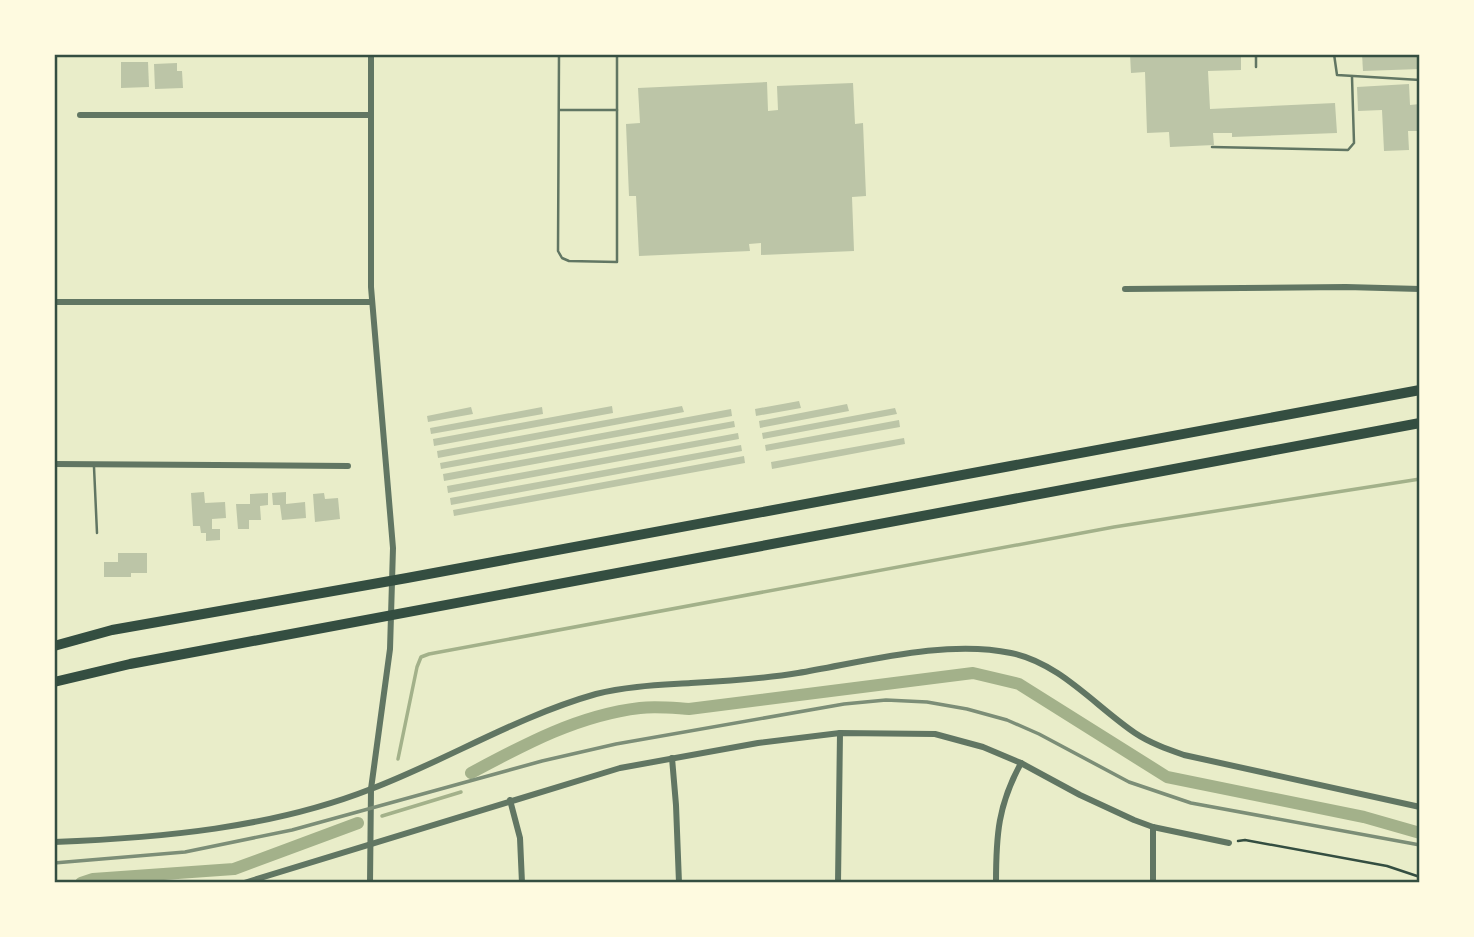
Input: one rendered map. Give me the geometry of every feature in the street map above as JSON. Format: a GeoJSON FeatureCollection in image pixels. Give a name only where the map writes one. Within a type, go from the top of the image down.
{"type":"FeatureCollection","features":[{"type":"Feature","properties":{"kind":"highway"},"geometry":{"type":"LineString","coordinates":[[54,646],[112,630],[1420,390]]}},
{"type":"Feature","properties":{"kind":"highway"},"geometry":{"type":"LineString","coordinates":[[54,682],[157,659],[1420,423]]}},
{"type":"Feature","properties":{"kind":"street"},"geometry":{"type":"LineString","coordinates":[[370,883],[371,789],[390,649],[393,548],[372,302],[371,54]]}},
{"type":"Feature","properties":{"kind":"street"},"geometry":{"type":"LineString","coordinates":[[80,115],[371,115]]}},
{"type":"Feature","properties":{"kind":"street"},"geometry":{"type":"LineString","coordinates":[[1125,289],[1420,289]]}},
{"type":"Feature","properties":{"kind":"street"},"geometry":{"type":"LineString","coordinates":[[54,302],[372,302]]}},
{"type":"Feature","properties":{"kind":"street"},"geometry":{"type":"LineString","coordinates":[[54,464],[348,466]]}},
{"type":"Feature","properties":{"kind":"street"},"geometry":{"type":"LineString","coordinates":[[54,842],[148,835],[245,823],[327,804],[371,789],[534,717],[599,693],[643,686],[745,680],[937,650],[973,648],[1008,652],[1041,663],[1154,744],[1174,751],[1420,807]]}},
{"type":"Feature","properties":{"kind":"street"},"geometry":{"type":"LineString","coordinates":[[838,883],[839,733]]}},
{"type":"Feature","properties":{"kind":"street"},"geometry":{"type":"LineString","coordinates":[[244,883],[593,775],[672,758],[839,733],[935,734],[983,747],[1021,763],[1080,795],[1153,827],[1229,843]]}},
{"type":"Feature","properties":{"kind":"street"},"geometry":{"type":"LineString","coordinates":[[672,758],[680,883]]}},
{"type":"Feature","properties":{"kind":"street"},"geometry":{"type":"LineString","coordinates":[[996,883],[999,820],[1007,789],[1021,763]]}},
{"type":"Feature","properties":{"kind":"street"},"geometry":{"type":"LineString","coordinates":[[510,800],[520,838],[522,883]]}},
{"type":"Feature","properties":{"kind":"street"},"geometry":{"type":"LineString","coordinates":[[1153,827],[1153,883]]}},
{"type":"Feature","properties":{"kind":"lane"},"geometry":{"type":"LineString","coordinates":[[559,54],[558,251],[562,258],[569,261],[617,262],[617,54]]}},
{"type":"Feature","properties":{"kind":"lane"},"geometry":{"type":"LineString","coordinates":[[1256,54],[1256,68]]}},
{"type":"Feature","properties":{"kind":"lane"},"geometry":{"type":"LineString","coordinates":[[1334,54],[1337,75],[1420,80]]}},
{"type":"Feature","properties":{"kind":"lane"},"geometry":{"type":"LineString","coordinates":[[1212,147],[1348,150],[1354,144],[1352,77]]}},
{"type":"Feature","properties":{"kind":"lane"},"geometry":{"type":"LineString","coordinates":[[559,110],[617,110]]}},
{"type":"Feature","properties":{"kind":"lane"},"geometry":{"type":"LineString","coordinates":[[94,464],[97,533]]}},
{"type":"Feature","properties":{"kind":"path"},"geometry":{"type":"LineString","coordinates":[[1229,843],[1245,840],[1258,842],[1387,866],[1420,877]]}},
{"type":"Feature","properties":{"kind":"building"},"geometry":{"type":"Polygon","coordinates":[[[1130,54],[1241,54],[1241,70],[1208,71],[1210,109],[1335,103],[1337,133],[1232,137],[1232,133],[1213,133],[1214,145],[1170,147],[1169,132],[1147,133],[1145,72],[1131,73],[1130,54]]]}},
{"type":"Feature","properties":{"kind":"building"},"geometry":{"type":"Polygon","coordinates":[[[1362,54],[1420,54],[1420,69],[1363,71],[1362,54]]]}},
{"type":"Feature","properties":{"kind":"building"},"geometry":{"type":"Polygon","coordinates":[[[121,62],[148,62],[149,87],[121,88],[121,62]]]}},
{"type":"Feature","properties":{"kind":"building"},"geometry":{"type":"Polygon","coordinates":[[[177,63],[177,71],[182,71],[183,88],[155,89],[154,64],[177,63]]]}},
{"type":"Feature","properties":{"kind":"building"},"geometry":{"type":"Polygon","coordinates":[[[767,82],[768,111],[778,110],[777,86],[853,83],[855,124],[863,123],[866,196],[852,197],[854,251],[761,255],[761,243],[749,244],[750,251],[639,256],[636,196],[629,196],[626,124],[640,123],[638,88],[767,82]]]}},
{"type":"Feature","properties":{"kind":"building"},"geometry":{"type":"Polygon","coordinates":[[[1409,84],[1410,105],[1420,104],[1420,131],[1408,131],[1409,150],[1384,151],[1382,110],[1358,111],[1357,87],[1409,84]]]}},
{"type":"Feature","properties":{"kind":"building"},"geometry":{"type":"Polygon","coordinates":[[[799,401],[801,408],[756,416],[755,409],[799,401]]]}},
{"type":"Feature","properties":{"kind":"building"},"geometry":{"type":"Polygon","coordinates":[[[847,404],[849,411],[760,428],[759,421],[847,404]]]}},
{"type":"Feature","properties":{"kind":"building"},"geometry":{"type":"Polygon","coordinates":[[[612,406],[613,413],[434,446],[433,439],[612,406]]]}},
{"type":"Feature","properties":{"kind":"building"},"geometry":{"type":"Polygon","coordinates":[[[682,406],[684,412],[438,458],[437,451],[682,406]]]}},
{"type":"Feature","properties":{"kind":"building"},"geometry":{"type":"Polygon","coordinates":[[[471,407],[473,414],[428,422],[427,416],[471,407]]]}},
{"type":"Feature","properties":{"kind":"building"},"geometry":{"type":"Polygon","coordinates":[[[542,407],[543,414],[431,434],[430,428],[542,407]]]}},
{"type":"Feature","properties":{"kind":"building"},"geometry":{"type":"Polygon","coordinates":[[[895,408],[897,414],[763,439],[762,433],[895,408]]]}},
{"type":"Feature","properties":{"kind":"building"},"geometry":{"type":"Polygon","coordinates":[[[731,409],[732,416],[441,469],[440,463],[731,409]]]}},
{"type":"Feature","properties":{"kind":"building"},"geometry":{"type":"Polygon","coordinates":[[[899,420],[900,427],[766,451],[765,445],[899,420]]]}},
{"type":"Feature","properties":{"kind":"building"},"geometry":{"type":"Polygon","coordinates":[[[734,421],[735,427],[444,481],[443,474],[734,421]]]}},
{"type":"Feature","properties":{"kind":"building"},"geometry":{"type":"Polygon","coordinates":[[[738,433],[739,439],[448,493],[447,486],[738,433]]]}},
{"type":"Feature","properties":{"kind":"building"},"geometry":{"type":"Polygon","coordinates":[[[904,438],[905,444],[772,469],[771,462],[904,438]]]}},
{"type":"Feature","properties":{"kind":"building"},"geometry":{"type":"Polygon","coordinates":[[[741,445],[742,451],[451,505],[450,498],[741,445]]]}},
{"type":"Feature","properties":{"kind":"building"},"geometry":{"type":"Polygon","coordinates":[[[744,456],[745,463],[454,516],[453,510],[744,456]]]}},
{"type":"Feature","properties":{"kind":"building"},"geometry":{"type":"Polygon","coordinates":[[[204,492],[205,503],[225,502],[226,518],[212,519],[212,529],[220,529],[220,540],[206,541],[206,533],[201,533],[200,526],[193,526],[191,493],[204,492]]]}},
{"type":"Feature","properties":{"kind":"building"},"geometry":{"type":"Polygon","coordinates":[[[286,492],[286,504],[305,502],[306,518],[282,520],[280,505],[273,505],[272,493],[286,492]]]}},
{"type":"Feature","properties":{"kind":"building"},"geometry":{"type":"Polygon","coordinates":[[[268,493],[268,505],[260,506],[261,520],[249,520],[249,529],[238,529],[236,504],[250,504],[250,494],[268,493]]]}},
{"type":"Feature","properties":{"kind":"building"},"geometry":{"type":"Polygon","coordinates":[[[324,493],[325,499],[338,498],[340,519],[315,522],[313,494],[324,493]]]}},
{"type":"Feature","properties":{"kind":"building"},"geometry":{"type":"Polygon","coordinates":[[[118,553],[147,553],[147,573],[131,573],[131,577],[104,577],[104,562],[118,562],[118,553]]]}},
{"type":"Feature","properties":{"kind":"waterway"},"geometry":{"type":"LineString","coordinates":[[398,759],[417,667],[421,657],[429,654],[1114,527],[1420,479]]}},
{"type":"Feature","properties":{"kind":"waterway"},"geometry":{"type":"LineString","coordinates":[[471,773],[553,732],[617,712],[652,707],[689,709],[973,673],[1019,684],[1167,777],[1364,817],[1420,833]]}},
{"type":"Feature","properties":{"kind":"waterway"},"geometry":{"type":"LineString","coordinates":[[382,816],[461,792]]}},
{"type":"Feature","properties":{"kind":"waterway"},"geometry":{"type":"LineString","coordinates":[[81,883],[93,879],[234,869],[358,823]]}},
{"type":"Feature","properties":{"kind":"railway"},"geometry":{"type":"LineString","coordinates":[[54,863],[185,852],[292,830],[542,761],[616,744],[844,704],[886,700],[927,702],[1007,720],[1129,782],[1191,803],[1420,845]]}}]}
